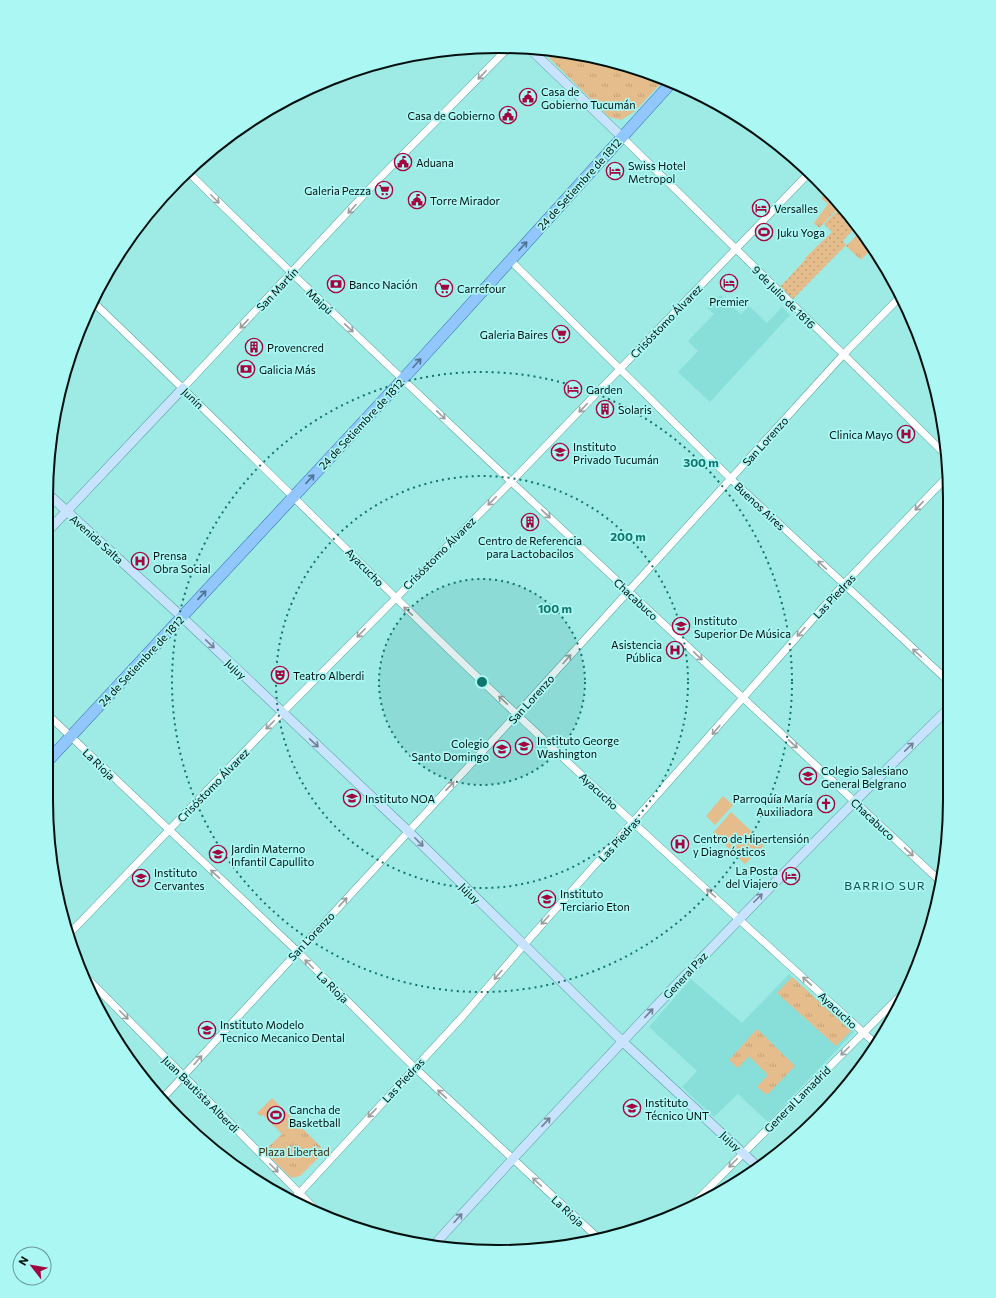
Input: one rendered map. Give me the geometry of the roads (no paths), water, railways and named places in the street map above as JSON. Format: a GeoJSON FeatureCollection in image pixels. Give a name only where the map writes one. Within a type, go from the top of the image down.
{"type":"FeatureCollection","features":[{"type":"Feature","properties":{"kind":"main road","name":"24 de Setiembre de 1812"},"geometry":{"type":"LineString","coordinates":[[53,756],[403,379],[668,87]]}},
{"type":"Feature","properties":{"kind":"street","name":"San Martín"},"geometry":{"type":"LineString","coordinates":[[53,525],[292,274],[375,183],[502,53]]}},
{"type":"Feature","properties":{"kind":"street"},"geometry":{"type":"LineString","coordinates":[[536,55],[622,137]]}},
{"type":"Feature","properties":{"kind":"street","name":"9 de Julio de 1816"},"geometry":{"type":"LineString","coordinates":[[622,137],[940,449]]}},
{"type":"Feature","properties":{"kind":"street","name":"Maipú"},"geometry":{"type":"LineString","coordinates":[[191,175],[292,274],[403,379]]}},
{"type":"Feature","properties":{"kind":"street","name":"Crisóstomo Álvarez"},"geometry":{"type":"LineString","coordinates":[[73,930],[282,713],[511,482],[806,176]]}},
{"type":"Feature","properties":{"kind":"street","name":"Buenos Aires"},"geometry":{"type":"LineString","coordinates":[[510,260],[731,479],[943,677]]}},
{"type":"Feature","properties":{"kind":"street","name":"San Lorenzo"},"geometry":{"type":"LineString","coordinates":[[165,1095],[517,714],[843,355],[897,300]]}},
{"type":"Feature","properties":{"kind":"street","name":"Junín"},"geometry":{"type":"LineString","coordinates":[[97,306],[294,496]]}},
{"type":"Feature","properties":{"kind":"street","name":"Chacabuco"},"geometry":{"type":"LineString","coordinates":[[403,379],[628,592],[936,877]]}},
{"type":"Feature","properties":{"kind":"street","name":"Las Piedras"},"geometry":{"type":"LineString","coordinates":[[296,1196],[463,1016],[523,946],[843,585],[942,482]]}},
{"type":"Feature","properties":{"kind":"street","name":"Ayacucho"},"geometry":{"type":"LineString","coordinates":[[294,496],[395,598],[517,714],[633,823],[872,1041]]}},
{"type":"Feature","properties":{"kind":"street","name":"Avenida Salta"},"geometry":{"type":"LineString","coordinates":[[53,499],[182,617]]}},
{"type":"Feature","properties":{"kind":"street","name":"Jujuy"},"geometry":{"type":"LineString","coordinates":[[182,617],[408,832],[523,946],[622,1041],[754,1163]]}},
{"type":"Feature","properties":{"kind":"street","name":"General Paz"},"geometry":{"type":"LineString","coordinates":[[438,1241],[512,1159],[738,918],[943,714]]}},
{"type":"Feature","properties":{"kind":"street","name":"La Rioja"},"geometry":{"type":"LineString","coordinates":[[53,720],[297,951],[414,1068],[594,1234]]}},
{"type":"Feature","properties":{"kind":"street","name":"Juan Bautista Alberdi"},"geometry":{"type":"LineString","coordinates":[[94,986],[308,1202]]}},
{"type":"Feature","properties":{"kind":"street","name":"General Lamadrid"},"geometry":{"type":"LineString","coordinates":[[702,1195],[895,1001]]}},
{"type":"Feature","properties":{"kind":"place","name":"Casa de Gobierno Tucumán"},"geometry":{"type":"Point","coordinates":[528,97]}},
{"type":"Feature","properties":{"kind":"place","name":"Casa de Gobierno"},"geometry":{"type":"Point","coordinates":[508,115]}},
{"type":"Feature","properties":{"kind":"place","name":"Aduana"},"geometry":{"type":"Point","coordinates":[403,162]}},
{"type":"Feature","properties":{"kind":"place","name":"Swiss Hotel Metropol"},"geometry":{"type":"Point","coordinates":[615,171]}},
{"type":"Feature","properties":{"kind":"place","name":"Galeria Pezza"},"geometry":{"type":"Point","coordinates":[384,190]}},
{"type":"Feature","properties":{"kind":"place","name":"Torre Mirador"},"geometry":{"type":"Point","coordinates":[417,200]}},
{"type":"Feature","properties":{"kind":"place","name":"Versalles"},"geometry":{"type":"Point","coordinates":[761,208]}},
{"type":"Feature","properties":{"kind":"place","name":"Juku Yoga"},"geometry":{"type":"Point","coordinates":[764,232]}},
{"type":"Feature","properties":{"kind":"place","name":"Premier"},"geometry":{"type":"Point","coordinates":[729,283]}},
{"type":"Feature","properties":{"kind":"place","name":"Banco Nación"},"geometry":{"type":"Point","coordinates":[336,284]}},
{"type":"Feature","properties":{"kind":"place","name":"Carrefour"},"geometry":{"type":"Point","coordinates":[444,288]}},
{"type":"Feature","properties":{"kind":"place","name":"Galeria Baires"},"geometry":{"type":"Point","coordinates":[561,334]}},
{"type":"Feature","properties":{"kind":"place","name":"Provencred"},"geometry":{"type":"Point","coordinates":[254,347]}},
{"type":"Feature","properties":{"kind":"place","name":"Galicia Más"},"geometry":{"type":"Point","coordinates":[246,369]}},
{"type":"Feature","properties":{"kind":"place","name":"Garden"},"geometry":{"type":"Point","coordinates":[573,389]}},
{"type":"Feature","properties":{"kind":"place","name":"Solaris"},"geometry":{"type":"Point","coordinates":[605,409]}},
{"type":"Feature","properties":{"kind":"place","name":"Clinica Mayo"},"geometry":{"type":"Point","coordinates":[906,434]}},
{"type":"Feature","properties":{"kind":"place","name":"Instituto Privado Tucumán"},"geometry":{"type":"Point","coordinates":[560,452]}},
{"type":"Feature","properties":{"kind":"place","name":"Centro de Referencia para Lactobacilos"},"geometry":{"type":"Point","coordinates":[530,522]}},
{"type":"Feature","properties":{"kind":"place","name":"Prensa Obra Social"},"geometry":{"type":"Point","coordinates":[140,561]}},
{"type":"Feature","properties":{"kind":"place","name":"Instituto Superior De Música"},"geometry":{"type":"Point","coordinates":[681,626]}},
{"type":"Feature","properties":{"kind":"place","name":"Asistencia Pública"},"geometry":{"type":"Point","coordinates":[675,650]}},
{"type":"Feature","properties":{"kind":"place","name":"Teatro Alberdi"},"geometry":{"type":"Point","coordinates":[280,675]}},
{"type":"Feature","properties":{"kind":"place","name":"Instituto George Washington"},"geometry":{"type":"Point","coordinates":[524,746]}},
{"type":"Feature","properties":{"kind":"place","name":"Colegio Santo Domingo"},"geometry":{"type":"Point","coordinates":[502,749]}},
{"type":"Feature","properties":{"kind":"place","name":"Colegio Salesiano General Belgrano"},"geometry":{"type":"Point","coordinates":[808,776]}},
{"type":"Feature","properties":{"kind":"place","name":"Instituto NOA"},"geometry":{"type":"Point","coordinates":[352,798]}},
{"type":"Feature","properties":{"kind":"place","name":"Parroquía María Auxiliadora"},"geometry":{"type":"Point","coordinates":[826,804]}},
{"type":"Feature","properties":{"kind":"place","name":"Centro de Hipertensión y Diagnósticos"},"geometry":{"type":"Point","coordinates":[680,844]}},
{"type":"Feature","properties":{"kind":"place","name":"Jardin Materno Infantil Capullito"},"geometry":{"type":"Point","coordinates":[218,854]}},
{"type":"Feature","properties":{"kind":"place","name":"La Posta del Viajero"},"geometry":{"type":"Point","coordinates":[791,876]}},
{"type":"Feature","properties":{"kind":"place","name":"Instituto Cervantes"},"geometry":{"type":"Point","coordinates":[141,878]}},
{"type":"Feature","properties":{"kind":"place","name":"Instituto Terciario Eton"},"geometry":{"type":"Point","coordinates":[547,899]}},
{"type":"Feature","properties":{"kind":"place","name":"Instituto Modelo Tecnico Mecanico Dental"},"geometry":{"type":"Point","coordinates":[207,1030]}},
{"type":"Feature","properties":{"kind":"place","name":"Instituto Técnico UNT"},"geometry":{"type":"Point","coordinates":[632,1108]}},
{"type":"Feature","properties":{"kind":"place","name":"Cancha de Basketball"},"geometry":{"type":"Point","coordinates":[276,1115]}},
{"type":"Feature","properties":{"kind":"district","name":"BARRIO SUR"},"geometry":{"type":"Point","coordinates":[885,885]}},
{"type":"Feature","properties":{"kind":"park label","name":"Plaza Libertad"},"geometry":{"type":"Point","coordinates":[294,1151]}}]}
